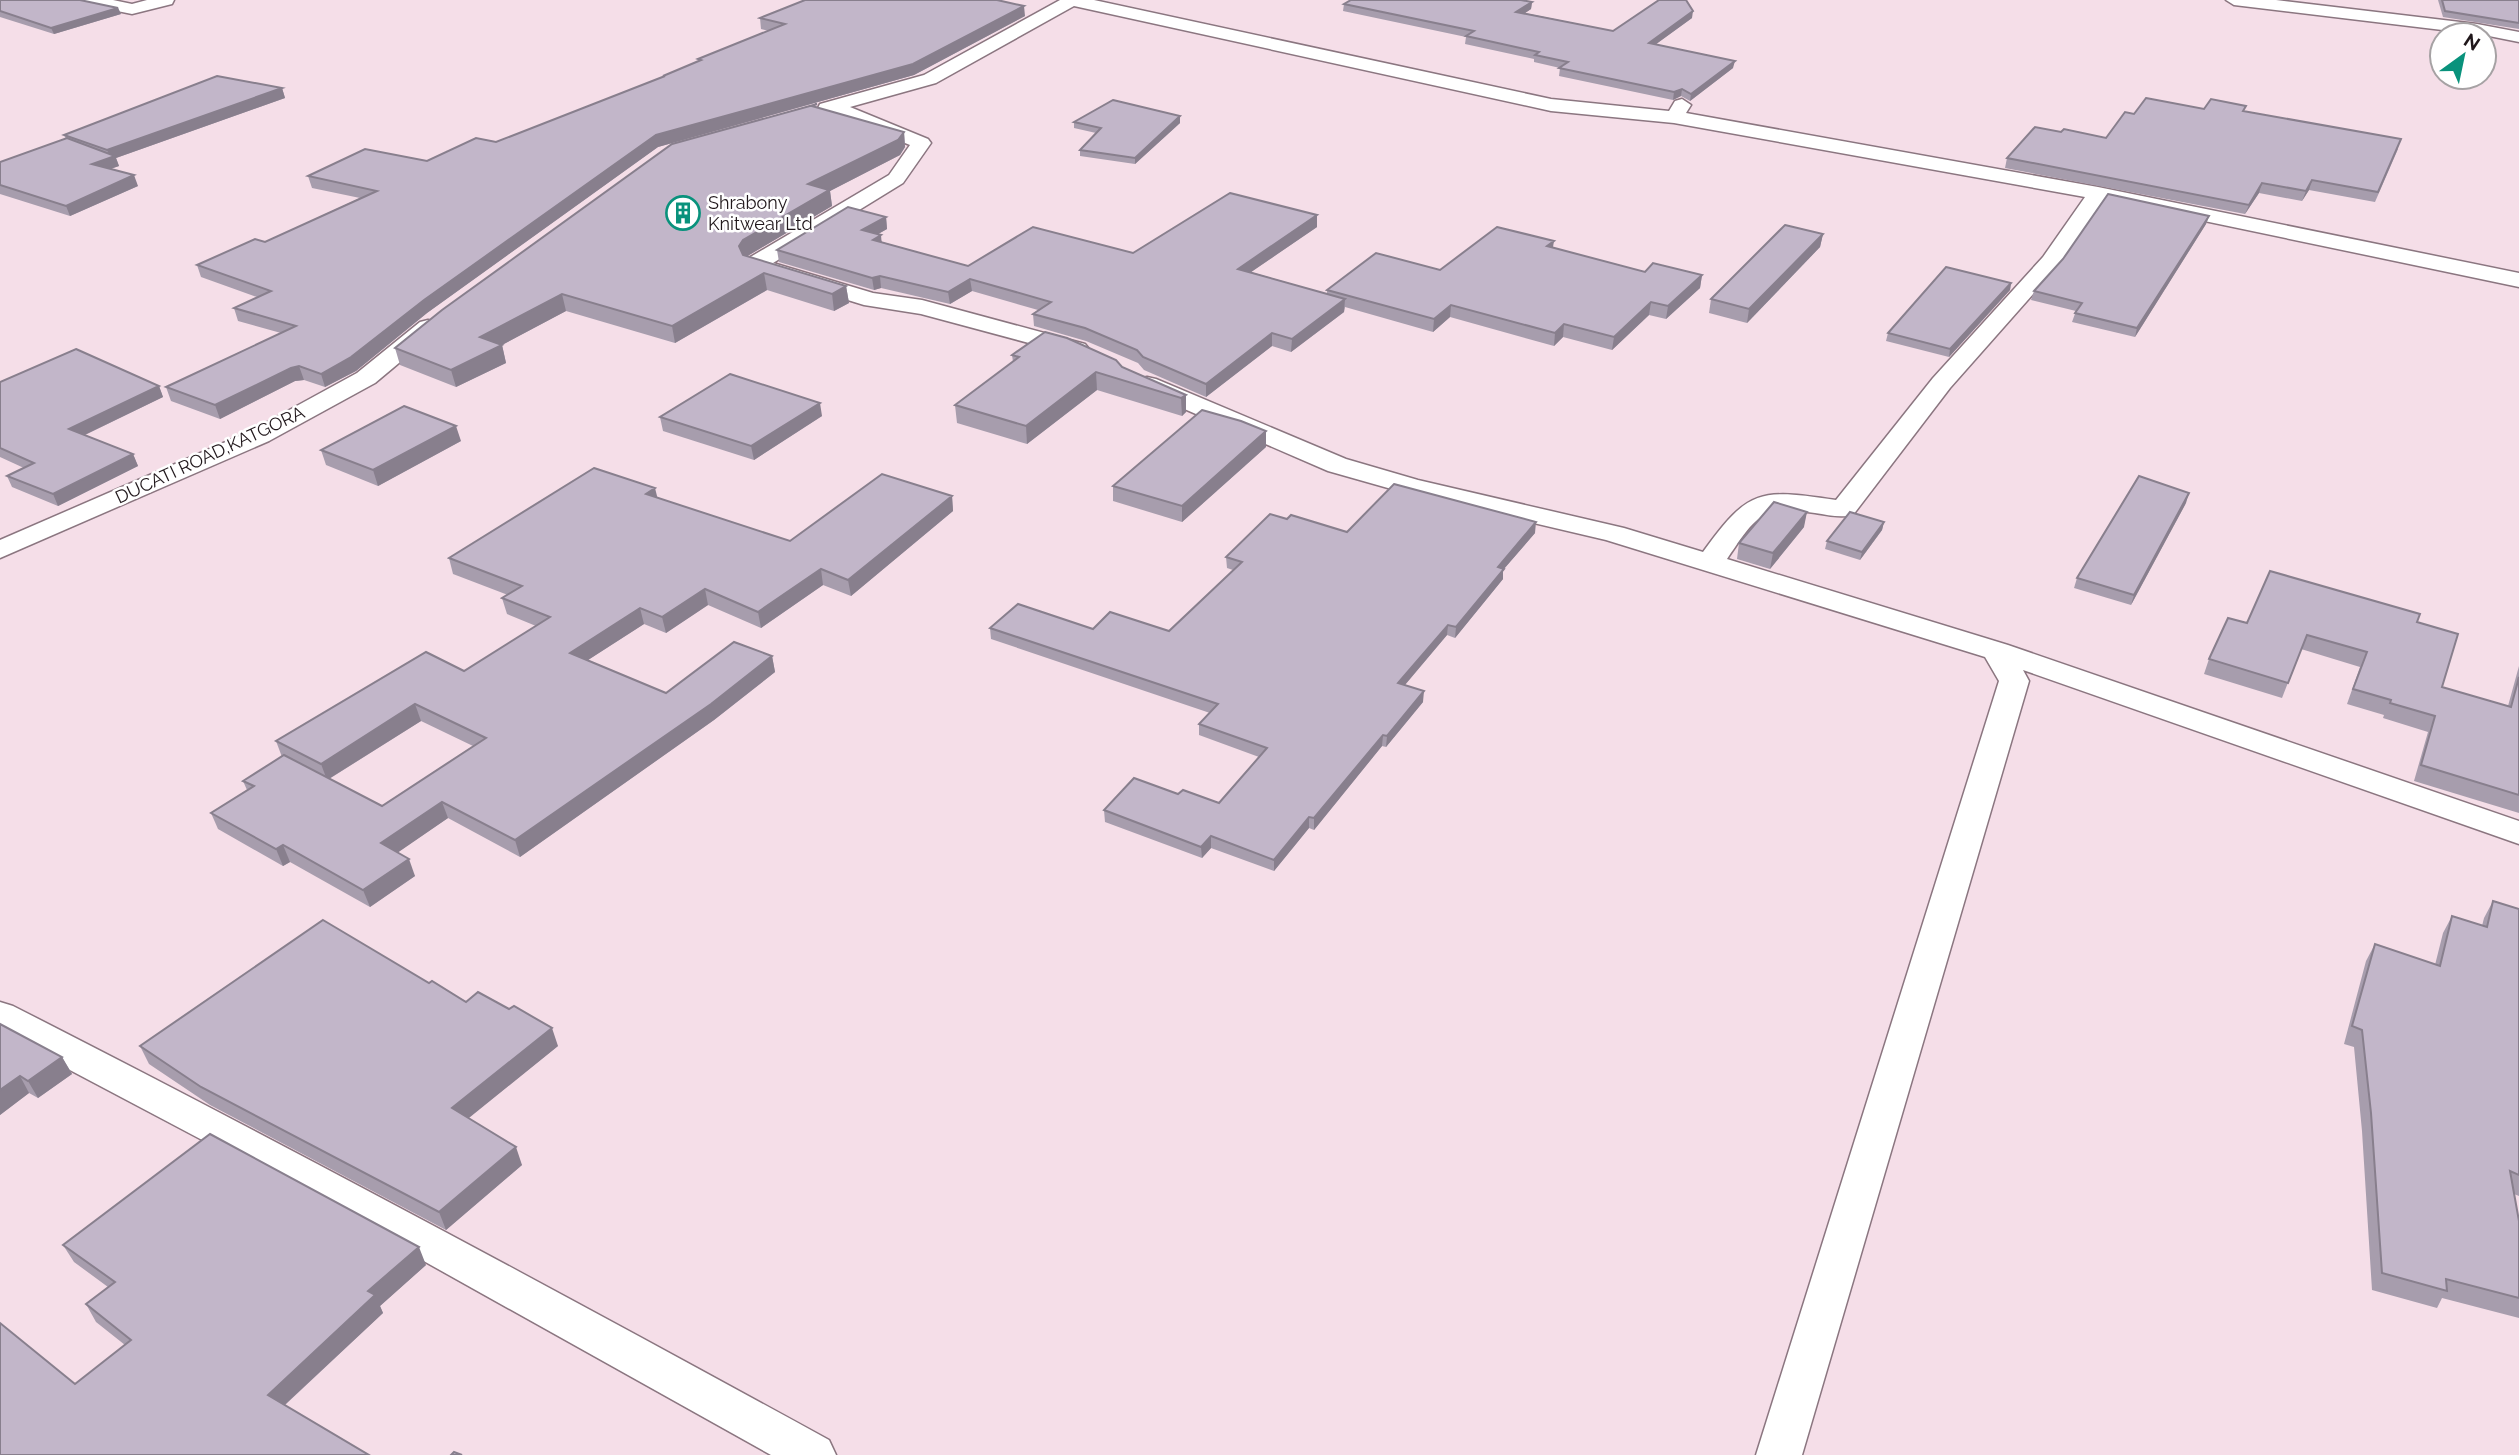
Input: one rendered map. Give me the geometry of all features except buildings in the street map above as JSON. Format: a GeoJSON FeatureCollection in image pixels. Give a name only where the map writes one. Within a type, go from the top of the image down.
{"type":"FeatureCollection","features":[{"type":"Feature","properties":{"kind":"street"},"geometry":{"type":"LineString","coordinates":[[89,0],[132,9],[166,0]]}},
{"type":"Feature","properties":{"kind":"street"},"geometry":{"type":"LineString","coordinates":[[1097,359],[1077,348],[1049,340],[922,307],[872,300],[755,264],[896,178],[921,143],[819,111],[930,79],[1071,0],[1551,104],[1678,111],[2098,193],[2519,280]]}},
{"type":"Feature","properties":{"kind":"street"},"geometry":{"type":"LineString","coordinates":[[2234,0],[2477,29],[2519,37]]}},
{"type":"Feature","properties":{"kind":"street"},"geometry":{"type":"LineString","coordinates":[[1710,563],[1749,513],[1760,506],[1794,503],[1843,509],[1954,369],[2035,280],[2085,216],[2098,193]]}},
{"type":"Feature","properties":{"kind":"street","name":"DUCATI ROAD,KATGORA"},"geometry":{"type":"LineString","coordinates":[[0,550],[260,436],[366,378],[448,312]]}},
{"type":"Feature","properties":{"kind":"street"},"geometry":{"type":"LineString","coordinates":[[1128,370],[1132,377],[1337,466],[1614,534],[1997,651],[2519,833]]}},
{"type":"Feature","properties":{"kind":"street"},"geometry":{"type":"LineString","coordinates":[[1779,1455],[2014,681],[1997,651]]}},
{"type":"Feature","properties":{"kind":"street"},"geometry":{"type":"LineString","coordinates":[[0,1016],[196,1116],[813,1455]]}},
{"type":"Feature","properties":{"kind":"place","name":"Shrabony Knitwear Ltd"},"geometry":{"type":"Point","coordinates":[683,213]}}]}
